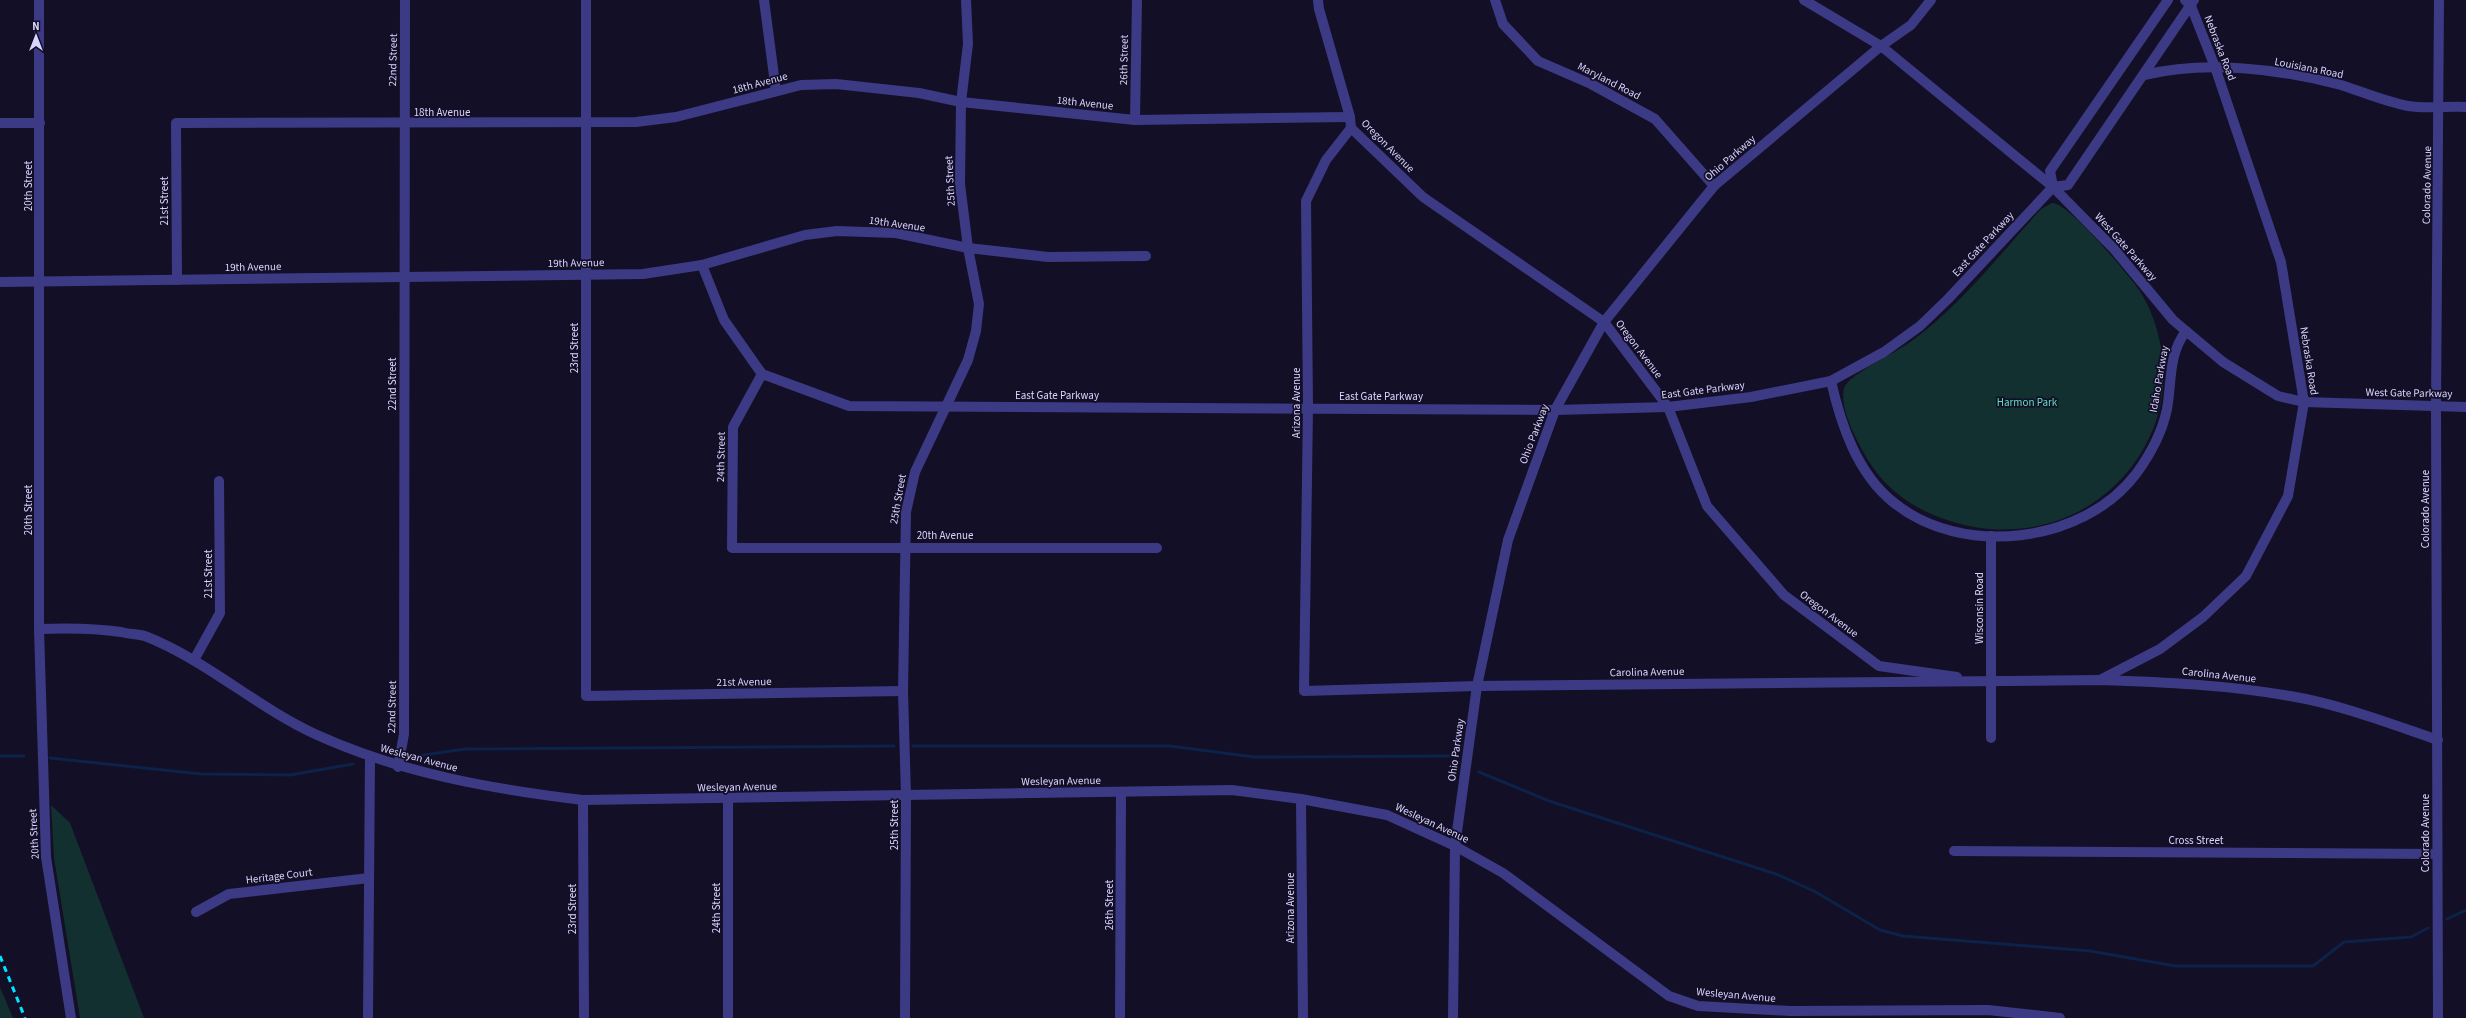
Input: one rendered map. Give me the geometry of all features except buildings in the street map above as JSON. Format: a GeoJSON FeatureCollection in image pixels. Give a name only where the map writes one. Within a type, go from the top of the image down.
{"type":"FeatureCollection","features":[{"type":"Feature","properties":{"kind":"street","name":"20th Street"},"geometry":{"type":"LineString","coordinates":[[39,0],[40,629],[46,857],[71,1018]]}},
{"type":"Feature","properties":{"kind":"street","name":"22nd Street"},"geometry":{"type":"LineString","coordinates":[[398,767],[404,734],[405,0]]}},
{"type":"Feature","properties":{"kind":"street","name":"23rd Street"},"geometry":{"type":"LineString","coordinates":[[586,0],[586,696]]}},
{"type":"Feature","properties":{"kind":"street"},"geometry":{"type":"LineString","coordinates":[[764,0],[776,91]]}},
{"type":"Feature","properties":{"kind":"street","name":"25th Street"},"geometry":{"type":"LineString","coordinates":[[905,1018],[906,796],[903,691],[904,547],[906,512],[915,472],[948,407],[968,360],[976,331],[979,304],[968,248],[960,184],[961,102],[968,44],[966,0]]}},
{"type":"Feature","properties":{"kind":"street","name":"26th Street"},"geometry":{"type":"LineString","coordinates":[[1135,120],[1137,0]]}},
{"type":"Feature","properties":{"kind":"street","name":"Oregon Avenue"},"geometry":{"type":"LineString","coordinates":[[1318,0],[1319,9],[1350,117],[1351,128],[1423,197],[1604,322],[1668,407],[1707,506],[1784,595],[1878,666],[1990,681]]}},
{"type":"Feature","properties":{"kind":"street","name":"Maryland Road"},"geometry":{"type":"LineString","coordinates":[[1495,0],[1503,24],[1538,61],[1591,84],[1655,119],[1714,186]]}},
{"type":"Feature","properties":{"kind":"street","name":"West Gate Parkway"},"geometry":{"type":"LineString","coordinates":[[1804,0],[1881,46],[2053,187],[2114,249],[2168,314],[2186,332],[2251,381],[2278,396],[2304,402],[2466,406]]}},
{"type":"Feature","properties":{"kind":"street","name":"Ohio Parkway"},"geometry":{"type":"LineString","coordinates":[[1453,1018],[1455,846],[1477,686],[1508,540],[1555,410],[1604,322],[1714,186],[1881,46],[1911,25],[1931,0]]}},
{"type":"Feature","properties":{"kind":"street"},"geometry":{"type":"LineString","coordinates":[[2053,187],[2050,171],[2168,0]]}},
{"type":"Feature","properties":{"kind":"street","name":"Colorado Avenue"},"geometry":{"type":"LineString","coordinates":[[2438,1018],[2436,406],[2440,106],[2439,0]]}},
{"type":"Feature","properties":{"kind":"street","name":"East Gate Parkway"},"geometry":{"type":"LineString","coordinates":[[762,374],[849,406],[948,407],[1308,407],[1555,410],[1668,407],[1751,397],[1831,381],[1884,352],[1920,326],[1948,299],[2053,187],[2068,185],[2145,75],[2190,2]]}},
{"type":"Feature","properties":{"kind":"street","name":"Nebraska Road"},"geometry":{"type":"LineString","coordinates":[[2100,680],[2160,649],[2203,617],[2246,576],[2288,496],[2304,402],[2281,262],[2215,67],[2190,2]]}},
{"type":"Feature","properties":{"kind":"street","name":"Louisiana Road"},"geometry":{"type":"LineString","coordinates":[[2145,75],[2180,68],[2215,67],[2284,74],[2326,82],[2409,106],[2466,107]]}},
{"type":"Feature","properties":{"kind":"street","name":"18th Avenue"},"geometry":{"type":"LineString","coordinates":[[176,123],[404,124],[636,122],[676,117],[802,85],[836,84],[919,93],[961,102],[1135,120],[1350,117]]}},
{"type":"Feature","properties":{"kind":"street"},"geometry":{"type":"LineString","coordinates":[[0,123],[40,123]]}},
{"type":"Feature","properties":{"kind":"street","name":"21st Street"},"geometry":{"type":"LineString","coordinates":[[176,123],[177,280]]}},
{"type":"Feature","properties":{"kind":"street","name":"Arizona Avenue"},"geometry":{"type":"LineString","coordinates":[[1304,691],[1308,407],[1306,201],[1326,160],[1351,128]]}},
{"type":"Feature","properties":{"kind":"street","name":"19th Avenue"},"geometry":{"type":"LineString","coordinates":[[0,282],[643,274],[702,265],[805,235],[837,231],[896,234],[968,248],[1048,258],[1146,256]]}},
{"type":"Feature","properties":{"kind":"street"},"geometry":{"type":"LineString","coordinates":[[702,265],[724,320],[762,374]]}},
{"type":"Feature","properties":{"kind":"street","name":"Idaho Parkway"},"geometry":{"type":"LineString","coordinates":[[1831,381],[1840,417],[1854,450],[1870,477],[1892,502],[1905,511],[1936,524],[1966,532],[1991,536],[2035,534],[2061,528],[2106,504],[2128,483],[2149,455],[2160,432],[2166,411],[2176,344],[2186,332]]}},
{"type":"Feature","properties":{"kind":"street","name":"24th Street"},"geometry":{"type":"LineString","coordinates":[[732,548],[733,427],[762,374]]}},
{"type":"Feature","properties":{"kind":"street","name":"21st Street"},"geometry":{"type":"LineString","coordinates":[[194,660],[220,613],[220,480]]}},
{"type":"Feature","properties":{"kind":"street","name":"Wisconsin Road"},"geometry":{"type":"LineString","coordinates":[[1990,681],[1991,536]]}},
{"type":"Feature","properties":{"kind":"street","name":"20th Avenue"},"geometry":{"type":"LineString","coordinates":[[732,548],[1157,548]]}},
{"type":"Feature","properties":{"kind":"street","name":"Wesleyan Avenue"},"geometry":{"type":"LineString","coordinates":[[40,629],[87,628],[143,636],[194,660],[246,694],[314,733],[370,757],[398,767],[500,790],[583,800],[728,799],[1232,790],[1301,799],[1387,815],[1455,846],[1502,873],[1669,996],[1698,1006],[1790,1015],[1988,1014],[2060,1018]]}},
{"type":"Feature","properties":{"kind":"street","name":"Carolina Avenue"},"geometry":{"type":"LineString","coordinates":[[1304,691],[1477,686],[2100,680],[2194,683],[2291,696],[2366,716],[2438,740]]}},
{"type":"Feature","properties":{"kind":"street"},"geometry":{"type":"LineString","coordinates":[[1990,681],[1991,738]]}},
{"type":"Feature","properties":{"kind":"street","name":"21st Avenue"},"geometry":{"type":"LineString","coordinates":[[586,696],[903,691]]}},
{"type":"Feature","properties":{"kind":"street"},"geometry":{"type":"LineString","coordinates":[[368,1018],[370,757]]}},
{"type":"Feature","properties":{"kind":"street","name":"26th Street"},"geometry":{"type":"LineString","coordinates":[[1120,1018],[1121,792]]}},
{"type":"Feature","properties":{"kind":"street","name":"24th Street"},"geometry":{"type":"LineString","coordinates":[[728,799],[728,1018]]}},
{"type":"Feature","properties":{"kind":"street","name":"Arizona Avenue"},"geometry":{"type":"LineString","coordinates":[[1301,799],[1302,1018]]}},
{"type":"Feature","properties":{"kind":"street","name":"23rd Street"},"geometry":{"type":"LineString","coordinates":[[583,800],[584,1018]]}},
{"type":"Feature","properties":{"kind":"street","name":"Cross Street"},"geometry":{"type":"LineString","coordinates":[[1954,851],[2437,854]]}},
{"type":"Feature","properties":{"kind":"street","name":"Heritage Court"},"geometry":{"type":"LineString","coordinates":[[196,912],[229,894],[369,878]]}},
{"type":"Feature","properties":{"kind":"green space","name":"Harmon Park"},"geometry":{"type":"Polygon","coordinates":[[[2052,203],[2060,206],[2070,213],[2095,237],[2134,283],[2148,305],[2157,330],[2161,347],[2164,373],[2162,399],[2155,424],[2144,448],[2127,472],[2107,492],[2084,508],[2059,520],[2032,527],[2004,530],[1976,527],[1935,516],[1902,498],[1875,471],[1850,426],[1844,406],[1844,388],[1855,376],[1906,345],[1948,311],[1980,278],[2041,209],[2052,203]]]}},
{"type":"Feature","properties":{"kind":"green space"},"geometry":{"type":"Polygon","coordinates":[[[51,805],[70,823],[144,1018],[80,1018],[54,858],[51,805]]]}},
{"type":"Feature","properties":{"kind":"green space"},"geometry":{"type":"Polygon","coordinates":[[[0,987],[13,1018],[0,1018],[0,987]]]}},
{"type":"Feature","properties":{"kind":"waterway"},"geometry":{"type":"LineString","coordinates":[[418,756],[465,749],[894,746]]}},
{"type":"Feature","properties":{"kind":"waterway"},"geometry":{"type":"LineString","coordinates":[[913,746],[1170,746],[1254,757],[1450,756]]}},
{"type":"Feature","properties":{"kind":"waterway"},"geometry":{"type":"LineString","coordinates":[[0,756],[24,756]]}},
{"type":"Feature","properties":{"kind":"waterway"},"geometry":{"type":"LineString","coordinates":[[50,758],[201,774],[290,775],[353,764]]}},
{"type":"Feature","properties":{"kind":"waterway"},"geometry":{"type":"LineString","coordinates":[[1479,772],[1549,801],[1776,874],[1814,891],[1880,930],[1903,936],[2090,951],[2175,966],[2313,966],[2344,942],[2411,937],[2428,928]]}},
{"type":"Feature","properties":{"kind":"waterway"},"geometry":{"type":"LineString","coordinates":[[2447,919],[2466,910]]}},
{"type":"Feature","properties":{"kind":"railway"},"geometry":{"type":"LineString","coordinates":[[0,956],[25,1018]]}}]}
